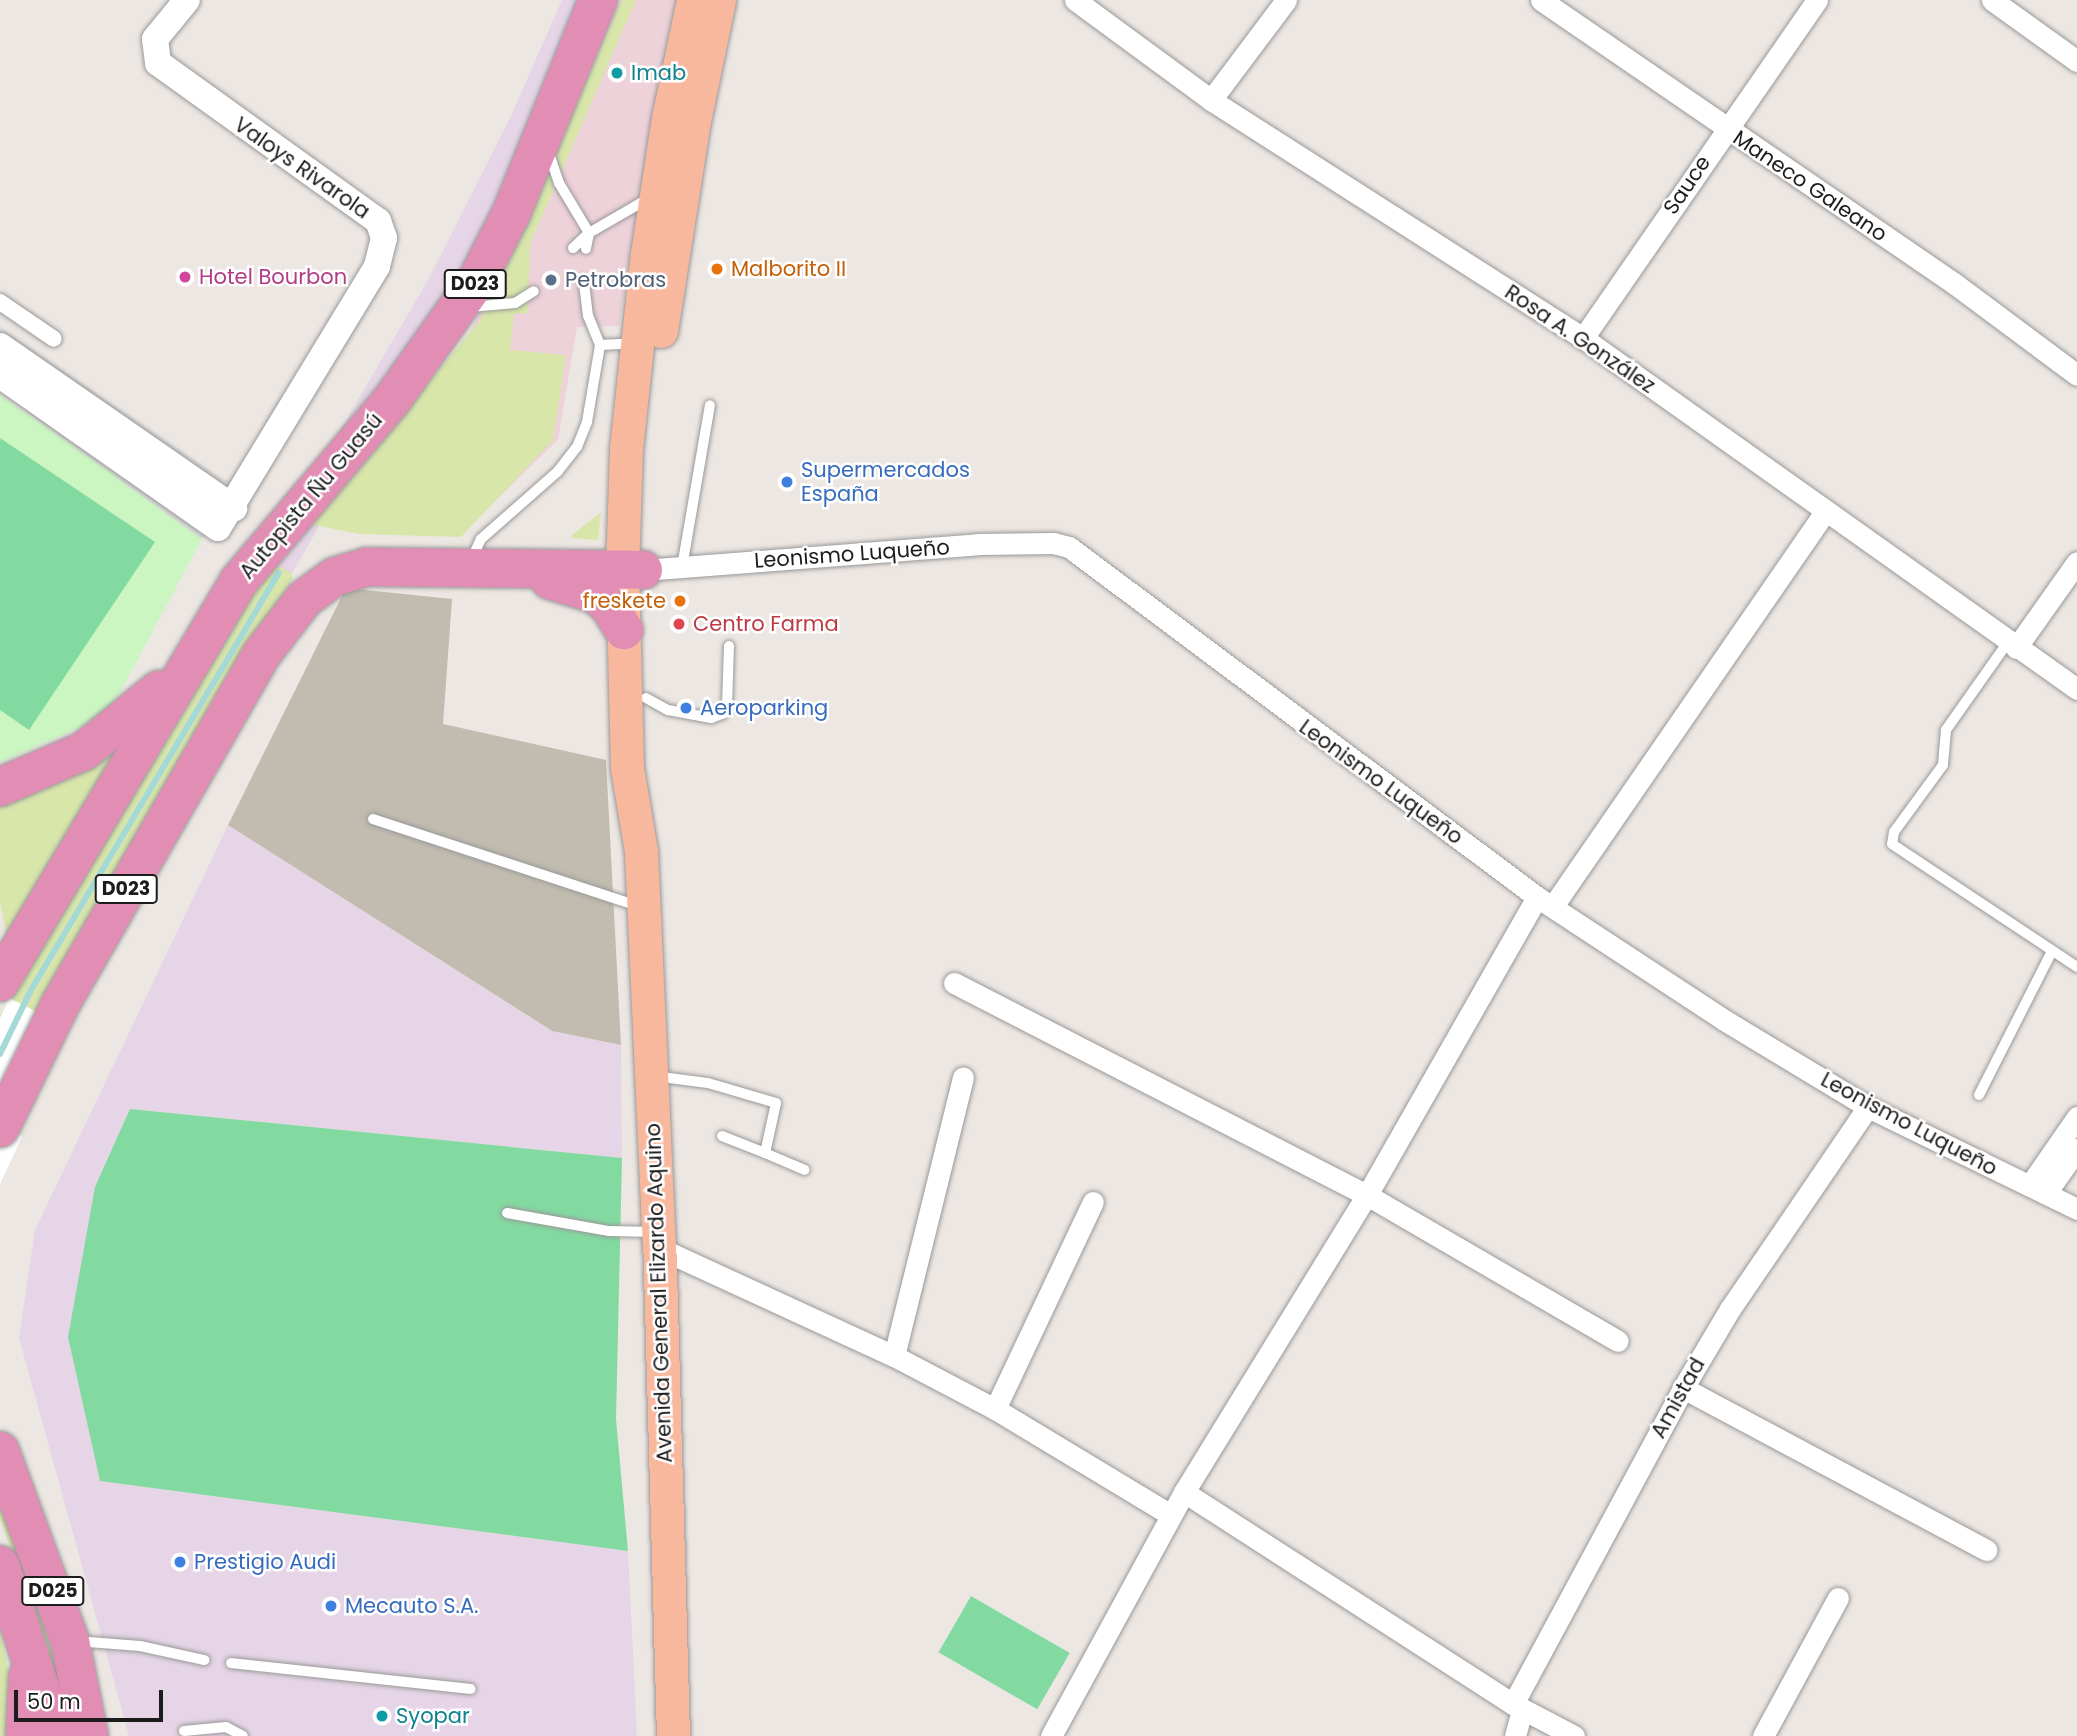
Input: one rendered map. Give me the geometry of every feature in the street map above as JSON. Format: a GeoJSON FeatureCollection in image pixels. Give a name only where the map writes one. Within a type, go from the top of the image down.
{"type":"FeatureCollection","features":[{"type":"Feature","properties":{"kind":"highway","name":"Autopista Ñu Guasú"},"geometry":{"type":"LineString","coordinates":[[0,982],[199,644],[246,571],[392,400],[459,308],[511,214],[598,0]]}},
{"type":"Feature","properties":{"kind":"highway","name":"D023"},"geometry":{"type":"LineString","coordinates":[[0,1128],[61,1003],[276,632],[304,600],[334,577],[348,570],[400,565],[633,570]]}},
{"type":"Feature","properties":{"kind":"highway"},"geometry":{"type":"LineString","coordinates":[[522,569],[596,594],[610,607],[624,630]]}},
{"type":"Feature","properties":{"kind":"highway"},"geometry":{"type":"LineString","coordinates":[[0,787],[84,751],[147,704],[199,644]]}},
{"type":"Feature","properties":{"kind":"highway","name":"D025"},"geometry":{"type":"LineString","coordinates":[[0,1451],[70,1641],[89,1736]]}},
{"type":"Feature","properties":{"kind":"highway","name":"D025"},"geometry":{"type":"LineString","coordinates":[[0,1565],[56,1736]]}},
{"type":"Feature","properties":{"kind":"highway"},"geometry":{"type":"LineString","coordinates":[[24,1633],[28,1680],[25,1736]]}},
{"type":"Feature","properties":{"kind":"main road","name":"Avenida General Elizardo Aquino"},"geometry":{"type":"LineString","coordinates":[[640,850],[648,768],[646,698],[633,570],[626,449],[637,343],[662,211],[693,0]]}},
{"type":"Feature","properties":{"kind":"main road","name":"Avenida General Elizardo Aquino"},"geometry":{"type":"LineString","coordinates":[[673,1736],[659,1240],[640,850],[627,768],[624,630],[659,348],[662,211],[719,0]]}},
{"type":"Feature","properties":{"kind":"street","name":"Valoys Rivarola"},"geometry":{"type":"LineString","coordinates":[[187,0],[155,39],[158,63],[378,221],[384,239],[377,266],[234,508]]}},
{"type":"Feature","properties":{"kind":"street","name":"Rosa A. González"},"geometry":{"type":"LineString","coordinates":[[1075,0],[1211,100],[1583,338],[2077,689]]}},
{"type":"Feature","properties":{"kind":"street"},"geometry":{"type":"LineString","coordinates":[[1211,100],[1286,0]]}},
{"type":"Feature","properties":{"kind":"street","name":"Maneco Galeano"},"geometry":{"type":"LineString","coordinates":[[1541,0],[1955,284],[2077,375]]}},
{"type":"Feature","properties":{"kind":"street","name":"Sauce"},"geometry":{"type":"LineString","coordinates":[[1583,338],[1817,0]]}},
{"type":"Feature","properties":{"kind":"street"},"geometry":{"type":"LineString","coordinates":[[1992,0],[2077,61]]}},
{"type":"Feature","properties":{"kind":"street"},"geometry":{"type":"LineString","coordinates":[[0,302],[54,340]]}},
{"type":"Feature","properties":{"kind":"street"},"geometry":{"type":"LineString","coordinates":[[0,346],[234,508],[222,527],[214,528],[0,375]]}},
{"type":"Feature","properties":{"kind":"street"},"geometry":{"type":"LineString","coordinates":[[1051,1736],[1184,1492],[1545,902],[1825,512]]}},
{"type":"Feature","properties":{"kind":"street","name":"Leonismo Luqueño"},"geometry":{"type":"LineString","coordinates":[[633,570],[978,544],[1053,543],[1069,547],[1545,902],[1724,1020],[1868,1107],[2077,1209]]}},
{"type":"Feature","properties":{"kind":"street"},"geometry":{"type":"LineString","coordinates":[[2012,645],[2077,562]]}},
{"type":"Feature","properties":{"kind":"street"},"geometry":{"type":"LineString","coordinates":[[954,983],[1367,1195],[1618,1341]]}},
{"type":"Feature","properties":{"kind":"street"},"geometry":{"type":"LineString","coordinates":[[894,1356],[963,1077]]}},
{"type":"Feature","properties":{"kind":"street","name":"Amistad"},"geometry":{"type":"LineString","coordinates":[[1515,1736],[1518,1707],[1683,1388],[1730,1309],[1868,1107]]}},
{"type":"Feature","properties":{"kind":"street"},"geometry":{"type":"LineString","coordinates":[[2038,1189],[2077,1117]]}},
{"type":"Feature","properties":{"kind":"street"},"geometry":{"type":"LineString","coordinates":[[2038,1189],[2077,1149]]}},
{"type":"Feature","properties":{"kind":"street"},"geometry":{"type":"LineString","coordinates":[[995,1409],[1093,1202]]}},
{"type":"Feature","properties":{"kind":"street"},"geometry":{"type":"LineString","coordinates":[[659,1240],[995,1409],[1171,1515]]}},
{"type":"Feature","properties":{"kind":"street"},"geometry":{"type":"LineString","coordinates":[[1683,1388],[1987,1550]]}},
{"type":"Feature","properties":{"kind":"street"},"geometry":{"type":"LineString","coordinates":[[1184,1492],[1518,1707],[1574,1736]]}},
{"type":"Feature","properties":{"kind":"street"},"geometry":{"type":"LineString","coordinates":[[1763,1736],[1838,1598]]}},
{"type":"Feature","properties":{"kind":"lane"},"geometry":{"type":"LineString","coordinates":[[543,135],[559,183],[589,233],[586,249]]}},
{"type":"Feature","properties":{"kind":"lane"},"geometry":{"type":"LineString","coordinates":[[573,248],[589,233],[662,211]]}},
{"type":"Feature","properties":{"kind":"lane"},"geometry":{"type":"LineString","coordinates":[[470,567],[477,544],[558,471],[577,447],[587,422],[600,345],[588,316],[584,281]]}},
{"type":"Feature","properties":{"kind":"lane"},"geometry":{"type":"LineString","coordinates":[[459,308],[514,303],[534,291]]}},
{"type":"Feature","properties":{"kind":"lane"},"geometry":{"type":"LineString","coordinates":[[600,345],[637,343]]}},
{"type":"Feature","properties":{"kind":"lane"},"geometry":{"type":"LineString","coordinates":[[682,567],[710,405]]}},
{"type":"Feature","properties":{"kind":"lane"},"geometry":{"type":"LineString","coordinates":[[2012,645],[1946,730],[1943,765],[1891,841],[2077,967]]}},
{"type":"Feature","properties":{"kind":"lane"},"geometry":{"type":"LineString","coordinates":[[646,698],[668,710],[711,718],[722,715],[727,706],[729,646]]}},
{"type":"Feature","properties":{"kind":"lane"},"geometry":{"type":"LineString","coordinates":[[373,819],[643,908]]}},
{"type":"Feature","properties":{"kind":"lane"},"geometry":{"type":"LineString","coordinates":[[1979,1095],[2052,951]]}},
{"type":"Feature","properties":{"kind":"lane"},"geometry":{"type":"LineString","coordinates":[[651,1075],[708,1083],[776,1103],[765,1153]]}},
{"type":"Feature","properties":{"kind":"lane"},"geometry":{"type":"LineString","coordinates":[[722,1136],[805,1170]]}},
{"type":"Feature","properties":{"kind":"lane"},"geometry":{"type":"LineString","coordinates":[[507,1213],[659,1240]]}},
{"type":"Feature","properties":{"kind":"lane"},"geometry":{"type":"LineString","coordinates":[[70,1641],[140,1646],[204,1660]]}},
{"type":"Feature","properties":{"kind":"lane"},"geometry":{"type":"LineString","coordinates":[[231,1663],[471,1689]]}},
{"type":"Feature","properties":{"kind":"lane"},"geometry":{"type":"LineString","coordinates":[[184,1731],[226,1727],[243,1736]]}},
{"type":"Feature","properties":{"kind":"shaded area"},"geometry":{"type":"Polygon","coordinates":[[[562,0],[596,0],[456,291],[37,1012],[9,998],[428,280],[510,118],[562,0]]]}},
{"type":"Feature","properties":{"kind":"shaded area"},"geometry":{"type":"Polygon","coordinates":[[[618,0],[679,0],[641,186],[619,326],[577,327],[558,440],[469,526],[384,527],[618,0]]]}},
{"type":"Feature","properties":{"kind":"shaded area"},"geometry":{"type":"Polygon","coordinates":[[[0,327],[224,480],[236,479],[222,484],[0,334],[0,327]]]}},
{"type":"Feature","properties":{"kind":"shaded area"},"geometry":{"type":"Polygon","coordinates":[[[0,382],[209,536],[200,538],[0,393],[0,382]]]}},
{"type":"Feature","properties":{"kind":"shaded area"},"geometry":{"type":"Polygon","coordinates":[[[346,588],[452,599],[443,724],[606,760],[621,1045],[552,1031],[228,825],[346,588]]]}},
{"type":"Feature","properties":{"kind":"shaded area"},"geometry":{"type":"Polygon","coordinates":[[[228,825],[551,1031],[621,1045],[622,1158],[130,1109],[100,1481],[628,1551],[637,1736],[129,1736],[19,1338],[35,1230],[228,825]]]}},
{"type":"Feature","properties":{"kind":"green space"},"geometry":{"type":"Polygon","coordinates":[[[622,0],[636,0],[530,244],[528,313],[514,314],[510,350],[566,355],[553,440],[461,537],[359,534],[304,523],[387,433],[481,319],[622,0]]]}},
{"type":"Feature","properties":{"kind":"green space"},"geometry":{"type":"Polygon","coordinates":[[[0,395],[203,537],[108,715],[0,762],[0,395]]]}},
{"type":"Feature","properties":{"kind":"green space"},"geometry":{"type":"Polygon","coordinates":[[[0,438],[155,542],[29,730],[0,710],[0,438]]]}},
{"type":"Feature","properties":{"kind":"green space"},"geometry":{"type":"Polygon","coordinates":[[[601,512],[598,540],[571,538],[572,535],[601,512]]]}},
{"type":"Feature","properties":{"kind":"green space"},"geometry":{"type":"Polygon","coordinates":[[[275,565],[291,572],[293,578],[60,968],[0,1087],[0,1015],[247,600],[275,565]]]}},
{"type":"Feature","properties":{"kind":"green space"},"geometry":{"type":"Polygon","coordinates":[[[126,736],[6,934],[0,900],[0,797],[126,736]]]}},
{"type":"Feature","properties":{"kind":"green space"},"geometry":{"type":"Polygon","coordinates":[[[130,1109],[622,1158],[616,1419],[628,1551],[100,1481],[68,1337],[95,1187],[130,1109]]]}},
{"type":"Feature","properties":{"kind":"green space"},"geometry":{"type":"Polygon","coordinates":[[[0,1481],[40,1587],[76,1736],[0,1518],[0,1481]]]}},
{"type":"Feature","properties":{"kind":"green space"},"geometry":{"type":"Polygon","coordinates":[[[971,1596],[1070,1653],[1037,1709],[938,1652],[971,1596]]]}},
{"type":"Feature","properties":{"kind":"green space"},"geometry":{"type":"Polygon","coordinates":[[[0,1631],[14,1698],[9,1736],[0,1736],[0,1631]]]}},
{"type":"Feature","properties":{"kind":"pier"},"geometry":{"type":"Polygon","coordinates":[[[9,998],[37,1012],[0,1091],[0,1018],[9,998]]]}},
{"type":"Feature","properties":{"kind":"pier"},"geometry":{"type":"Polygon","coordinates":[[[0,1122],[22,1137],[0,1184],[0,1122]]]}},
{"type":"Feature","properties":{"kind":"waterway"},"geometry":{"type":"LineString","coordinates":[[0,1054],[31,990],[279,573]]}},
{"type":"Feature","properties":{"kind":"place","name":"Imab"},"geometry":{"type":"Point","coordinates":[617,73]}},
{"type":"Feature","properties":{"kind":"place","name":"Malborito II"},"geometry":{"type":"Point","coordinates":[717,269]}},
{"type":"Feature","properties":{"kind":"place","name":"Hotel Bourbon"},"geometry":{"type":"Point","coordinates":[185,277]}},
{"type":"Feature","properties":{"kind":"place","name":"Petrobras"},"geometry":{"type":"Point","coordinates":[551,280]}},
{"type":"Feature","properties":{"kind":"place","name":"Supermercados España"},"geometry":{"type":"Point","coordinates":[787,482]}},
{"type":"Feature","properties":{"kind":"place","name":"freskete"},"geometry":{"type":"Point","coordinates":[680,601]}},
{"type":"Feature","properties":{"kind":"place","name":"Centro Farma"},"geometry":{"type":"Point","coordinates":[679,624]}},
{"type":"Feature","properties":{"kind":"place","name":"Aeroparking"},"geometry":{"type":"Point","coordinates":[686,708]}},
{"type":"Feature","properties":{"kind":"place","name":"Prestigio Audi"},"geometry":{"type":"Point","coordinates":[180,1562]}},
{"type":"Feature","properties":{"kind":"place","name":"Mecauto S.A."},"geometry":{"type":"Point","coordinates":[331,1606]}},
{"type":"Feature","properties":{"kind":"place","name":"Syopar"},"geometry":{"type":"Point","coordinates":[382,1716]}}]}
